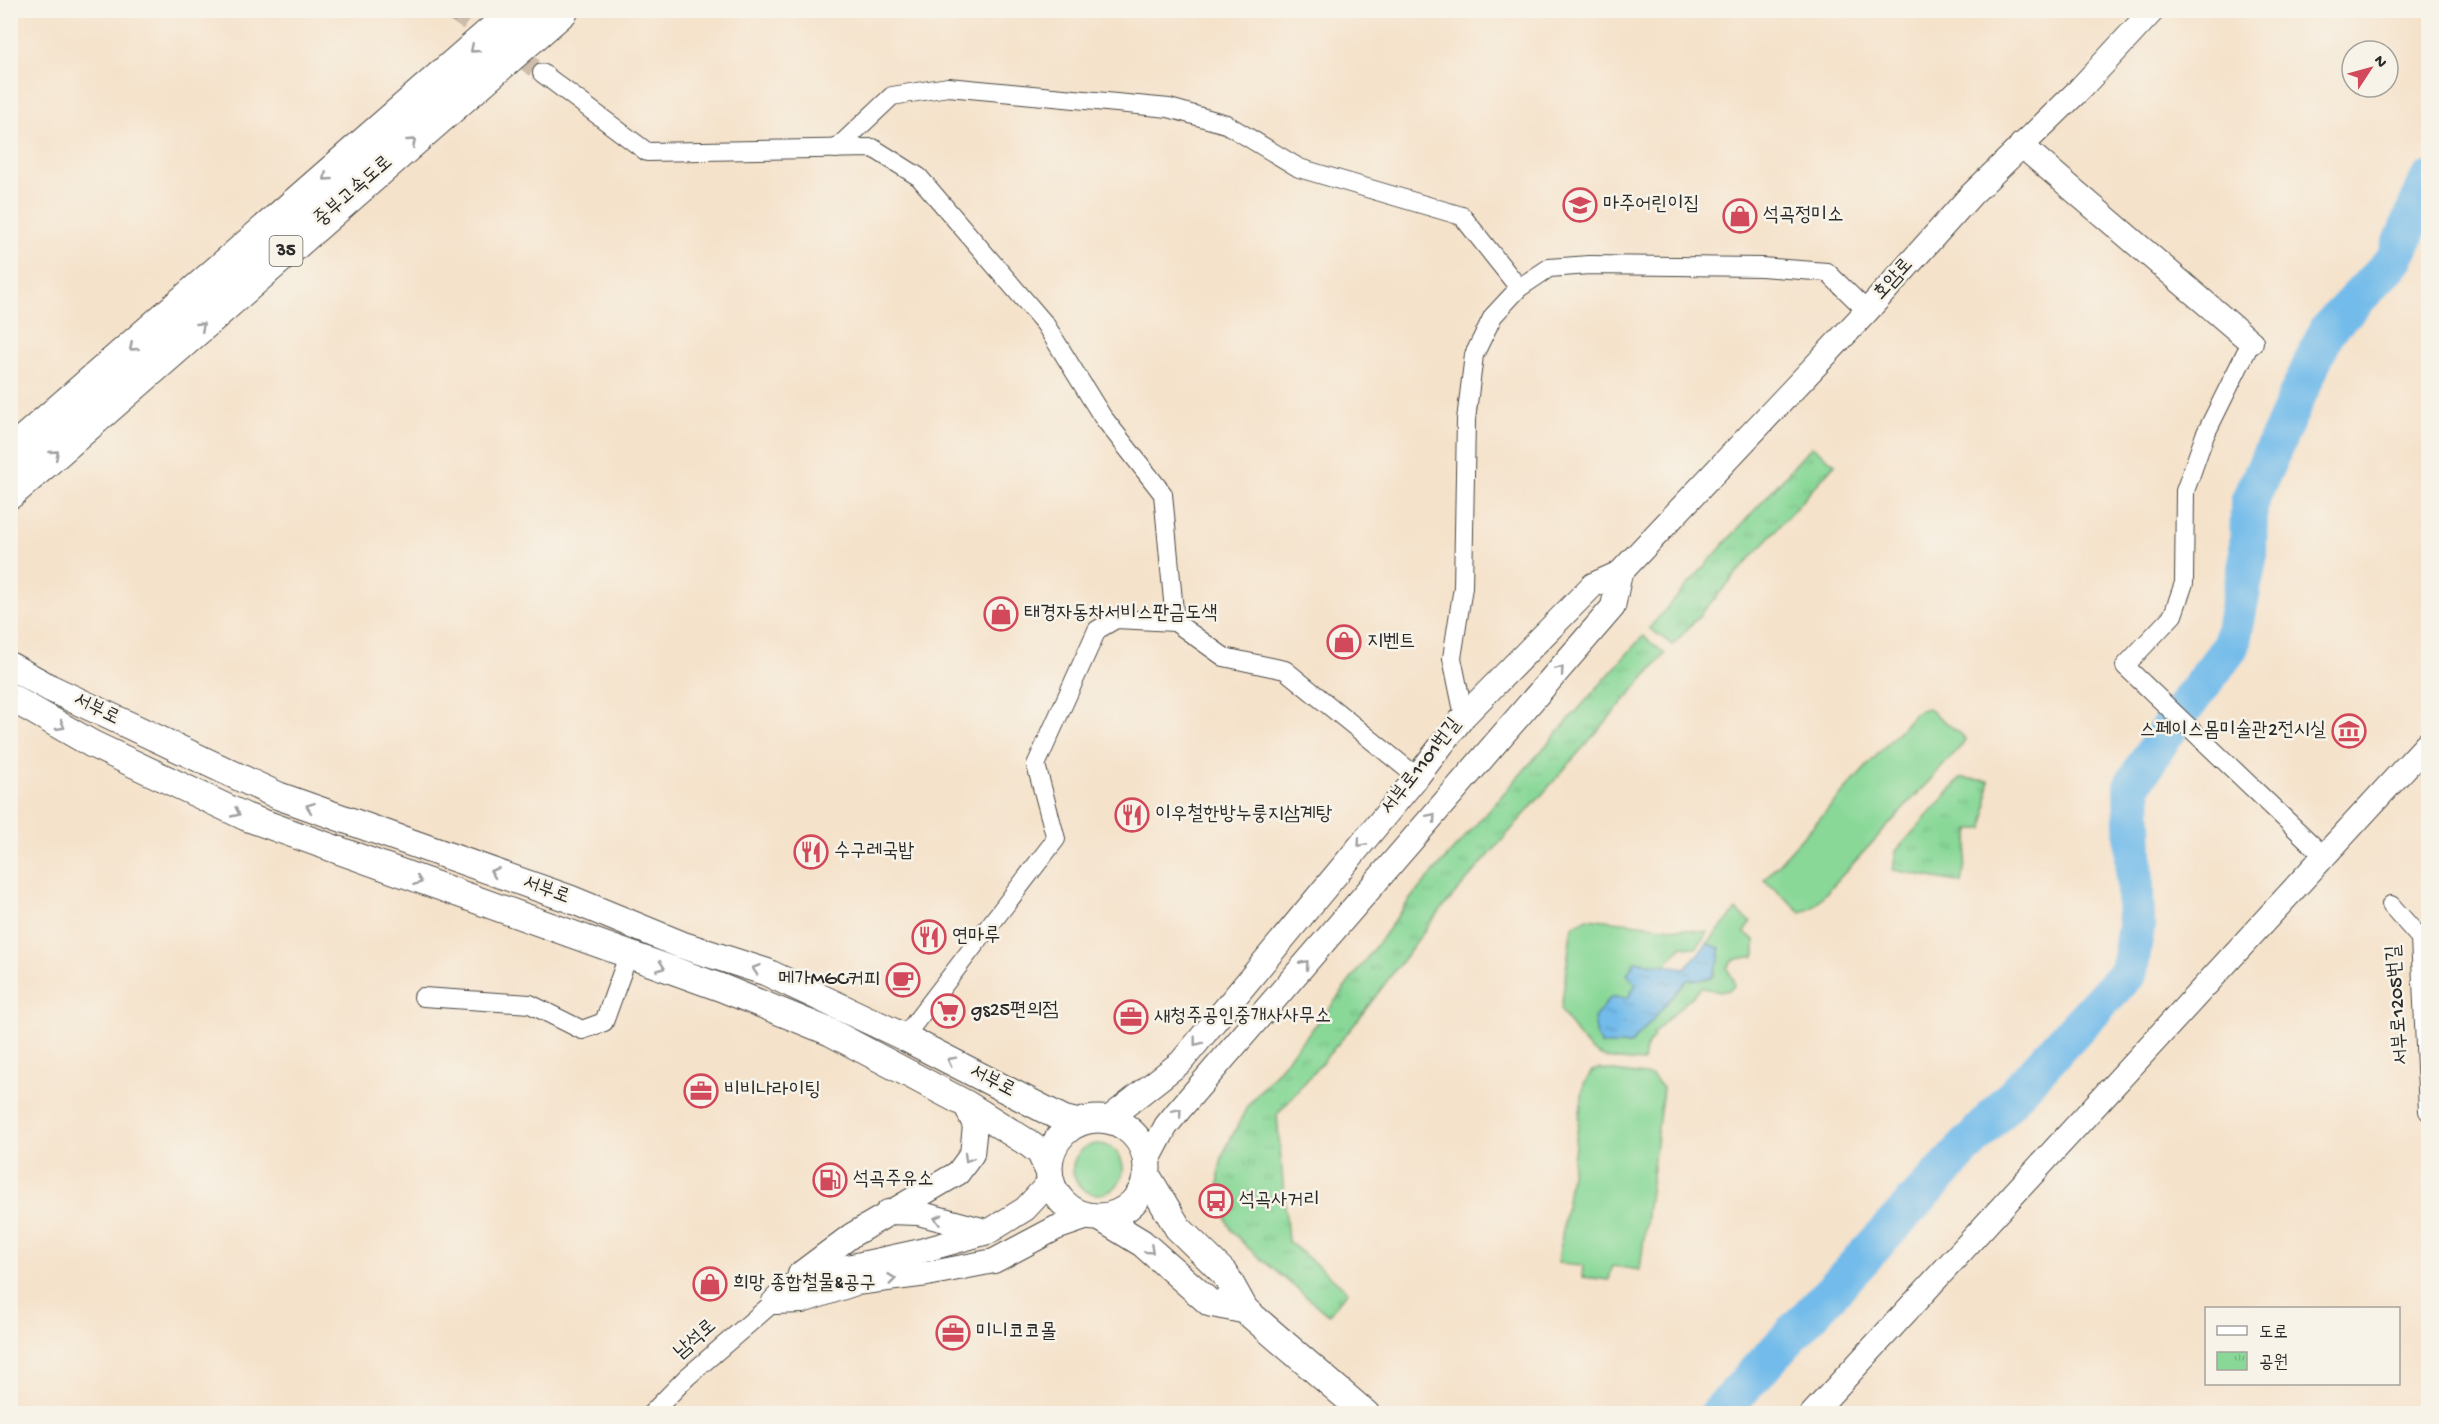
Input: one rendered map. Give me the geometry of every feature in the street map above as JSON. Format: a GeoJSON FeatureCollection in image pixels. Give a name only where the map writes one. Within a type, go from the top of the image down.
{"type":"FeatureCollection","features":[{"type":"Feature","properties":{"kind":"highway","name":"중부고속도로"},"geometry":{"type":"LineString","coordinates":[[10,454],[518,10]]}},
{"type":"Feature","properties":{"kind":"highway","name":"중부고속도로"},"geometry":{"type":"LineString","coordinates":[[10,492],[562,10]]}},
{"type":"Feature","properties":{"kind":"main road","name":"서부로"},"geometry":{"type":"LineString","coordinates":[[10,666],[50,688],[279,796],[570,899],[682,945],[766,972],[904,1037],[1063,1119],[1079,1123]]}},
{"type":"Feature","properties":{"kind":"main road","name":"서부로"},"geometry":{"type":"LineString","coordinates":[[10,697],[92,744],[246,818],[722,988],[830,1032],[965,1103],[1028,1143],[1040,1152],[1049,1175]]}},
{"type":"Feature","properties":{"kind":"main road"},"geometry":{"type":"LineString","coordinates":[[1245,1310],[1210,1303],[1142,1243],[1095,1217],[1064,1205],[1049,1175],[1055,1143],[1064,1132],[1088,1119],[1107,1120],[1126,1128],[1137,1137],[1147,1169],[1178,1227],[1225,1274],[1245,1310],[1366,1413]]}},
{"type":"Feature","properties":{"kind":"main road"},"geometry":{"type":"LineString","coordinates":[[1095,1217],[1126,1209],[1143,1188],[1147,1169]]}},
{"type":"Feature","properties":{"kind":"street","name":"호암로"},"geometry":{"type":"LineString","coordinates":[[1550,268],[1589,265],[1827,272],[1867,311],[1971,195],[2079,90],[2153,10]]}},
{"type":"Feature","properties":{"kind":"street"},"geometry":{"type":"LineString","coordinates":[[542,73],[647,152],[873,148],[919,177],[1045,324],[1102,416],[1163,494],[1175,622]]}},
{"type":"Feature","properties":{"kind":"street"},"geometry":{"type":"LineString","coordinates":[[836,149],[892,96],[948,87],[1169,108],[1226,124],[1299,168],[1462,216],[1519,288]]}},
{"type":"Feature","properties":{"kind":"street"},"geometry":{"type":"LineString","coordinates":[[2020,145],[2251,342],[2205,435],[2186,491],[2184,583],[2173,615],[2125,666],[2325,857]]}},
{"type":"Feature","properties":{"kind":"street","name":"서부로1101번길"},"geometry":{"type":"LineString","coordinates":[[1107,1120],[1181,1062],[1417,777],[1464,716],[1452,658],[1462,587],[1466,420],[1474,355],[1493,316],[1519,288],[1550,268]]}},
{"type":"Feature","properties":{"kind":"street"},"geometry":{"type":"LineString","coordinates":[[1464,716],[1593,585],[1620,573],[1867,311]]}},
{"type":"Feature","properties":{"kind":"street"},"geometry":{"type":"LineString","coordinates":[[1147,1169],[1173,1118],[1613,607],[1620,573]]}},
{"type":"Feature","properties":{"kind":"street"},"geometry":{"type":"LineString","coordinates":[[904,1037],[1056,839],[1036,765],[1097,630],[1116,619],[1175,622],[1224,657],[1285,670],[1417,777]]}},
{"type":"Feature","properties":{"kind":"street"},"geometry":{"type":"LineString","coordinates":[[1812,1413],[2428,743]]}},
{"type":"Feature","properties":{"kind":"street","name":"서부로1205번길"},"geometry":{"type":"LineString","coordinates":[[2391,905],[2420,938],[2428,1111]]}},
{"type":"Feature","properties":{"kind":"street"},"geometry":{"type":"LineString","coordinates":[[423,998],[530,1004],[582,1030],[604,1022],[628,956]]}},
{"type":"Feature","properties":{"kind":"street"},"geometry":{"type":"LineString","coordinates":[[781,1294],[801,1273],[852,1235],[958,1173],[972,1154],[975,1126],[965,1103]]}},
{"type":"Feature","properties":{"kind":"street"},"geometry":{"type":"LineString","coordinates":[[781,1294],[829,1271],[917,1252],[988,1232],[1025,1209],[1049,1175]]}},
{"type":"Feature","properties":{"kind":"street"},"geometry":{"type":"LineString","coordinates":[[888,1212],[918,1213],[988,1232]]}},
{"type":"Feature","properties":{"kind":"street"},"geometry":{"type":"LineString","coordinates":[[781,1294],[802,1302],[856,1283],[927,1274],[994,1261],[1056,1228],[1095,1217]]}},
{"type":"Feature","properties":{"kind":"street","name":"남석로"},"geometry":{"type":"LineString","coordinates":[[651,1413],[687,1377],[781,1294]]}},
{"type":"Feature","properties":{"kind":"green space"},"geometry":{"type":"Polygon","coordinates":[[[1812,446],[1835,464],[1673,645],[1649,628],[1812,446]]]}},
{"type":"Feature","properties":{"kind":"green space"},"geometry":{"type":"Polygon","coordinates":[[[1643,636],[1665,654],[1434,918],[1354,1025],[1277,1115],[1288,1241],[1348,1291],[1328,1315],[1246,1246],[1232,1231],[1223,1213],[1219,1194],[1219,1172],[1223,1154],[1248,1105],[1330,1008],[1411,898],[1643,636]]]}},
{"type":"Feature","properties":{"kind":"green space"},"geometry":{"type":"Polygon","coordinates":[[[1927,708],[1962,735],[1965,739],[1963,744],[1812,908],[1801,912],[1764,880],[1917,711],[1927,708]]]}},
{"type":"Feature","properties":{"kind":"green space"},"geometry":{"type":"Polygon","coordinates":[[[1961,778],[1989,781],[1984,829],[1970,829],[1962,883],[1893,870],[1896,851],[1961,778]]]}},
{"type":"Feature","properties":{"kind":"green space"},"geometry":{"type":"Polygon","coordinates":[[[1736,910],[1751,922],[1744,932],[1755,940],[1755,956],[1732,960],[1727,968],[1734,981],[1731,989],[1721,991],[1701,988],[1652,1034],[1654,1036],[1645,1049],[1643,1062],[1605,1058],[1589,1048],[1578,1036],[1561,1010],[1571,932],[1574,925],[1588,918],[1708,932],[1696,948],[1682,946],[1665,965],[1635,961],[1633,978],[1636,984],[1628,998],[1611,997],[1594,1019],[1630,1045],[1687,980],[1711,978],[1715,974],[1715,946],[1707,944],[1736,910]]]}},
{"type":"Feature","properties":{"kind":"green space"},"geometry":{"type":"Polygon","coordinates":[[[1599,1069],[1652,1076],[1663,1088],[1640,1270],[1612,1266],[1609,1280],[1582,1277],[1583,1265],[1558,1263],[1584,1084],[1592,1071],[1599,1069]]]}},
{"type":"Feature","properties":{"kind":"green space"},"geometry":{"type":"Polygon","coordinates":[[[1098,1144],[1112,1148],[1119,1155],[1123,1169],[1119,1183],[1112,1190],[1098,1194],[1084,1190],[1077,1183],[1073,1169],[1077,1155],[1084,1148],[1098,1144]]]}},
{"type":"Feature","properties":{"kind":"water"},"geometry":{"type":"Polygon","coordinates":[[[1707,944],[1720,948],[1719,961],[1711,978],[1687,980],[1630,1045],[1602,1045],[1597,1038],[1594,1018],[1611,997],[1628,998],[1636,984],[1627,974],[1635,961],[1685,968],[1707,944]]]}},
{"type":"Feature","properties":{"kind":"waterway"},"geometry":{"type":"LineString","coordinates":[[1718,1414],[2129,971],[2136,926],[2132,786],[2164,735],[2231,646],[2248,559],[2249,503],[2327,330],[2395,259],[2428,181]]}},
{"type":"Feature","properties":{"kind":"tunnel"},"geometry":{"type":"LineString","coordinates":[[453,12],[542,73]]}},
{"type":"Feature","properties":{"kind":"place","name":"마주어린이집"},"geometry":{"type":"Point","coordinates":[1580,205]}},
{"type":"Feature","properties":{"kind":"place","name":"석곡정미소"},"geometry":{"type":"Point","coordinates":[1740,216]}},
{"type":"Feature","properties":{"kind":"place","name":"태경자동차서비스판금도색"},"geometry":{"type":"Point","coordinates":[1001,614]}},
{"type":"Feature","properties":{"kind":"place","name":"지벤트"},"geometry":{"type":"Point","coordinates":[1344,642]}},
{"type":"Feature","properties":{"kind":"place","name":"스페이스몸미술관2전시실"},"geometry":{"type":"Point","coordinates":[2349,731]}},
{"type":"Feature","properties":{"kind":"place","name":"이우철한방누룽지삼계탕"},"geometry":{"type":"Point","coordinates":[1132,815]}},
{"type":"Feature","properties":{"kind":"place","name":"수구레국밥"},"geometry":{"type":"Point","coordinates":[811,852]}},
{"type":"Feature","properties":{"kind":"place","name":"연마루"},"geometry":{"type":"Point","coordinates":[929,937]}},
{"type":"Feature","properties":{"kind":"place","name":"메가MGC커피"},"geometry":{"type":"Point","coordinates":[903,980]}},
{"type":"Feature","properties":{"kind":"place","name":"gs25편의점"},"geometry":{"type":"Point","coordinates":[948,1011]}},
{"type":"Feature","properties":{"kind":"place","name":"새청주공인중개사사무소"},"geometry":{"type":"Point","coordinates":[1131,1017]}},
{"type":"Feature","properties":{"kind":"place","name":"비비나라이팅"},"geometry":{"type":"Point","coordinates":[701,1091]}},
{"type":"Feature","properties":{"kind":"place","name":"석곡주유소"},"geometry":{"type":"Point","coordinates":[830,1180]}},
{"type":"Feature","properties":{"kind":"place","name":"석곡사거리"},"geometry":{"type":"Point","coordinates":[1216,1201]}},
{"type":"Feature","properties":{"kind":"place","name":"희망 종합철물&공구"},"geometry":{"type":"Point","coordinates":[710,1284]}},
{"type":"Feature","properties":{"kind":"place","name":"미니코코몰"},"geometry":{"type":"Point","coordinates":[953,1333]}}]}
